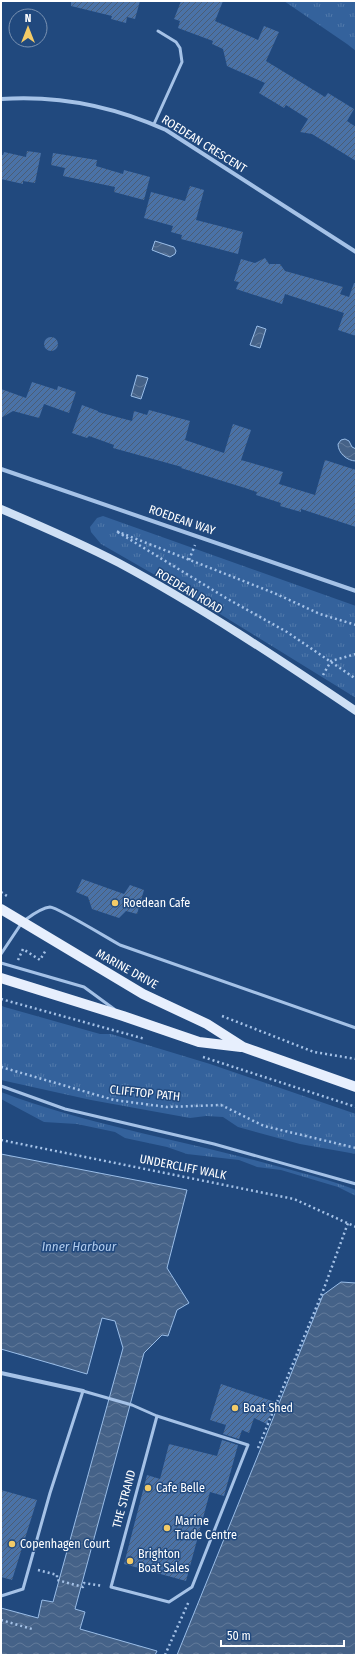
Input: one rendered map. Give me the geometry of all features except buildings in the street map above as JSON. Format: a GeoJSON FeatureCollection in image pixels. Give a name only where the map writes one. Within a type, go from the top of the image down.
{"type":"FeatureCollection","features":[{"type":"Feature","properties":{"kind":"main road","name":"ROEDEAN ROAD"},"geometry":{"type":"LineString","coordinates":[[1,509],[61,534],[119,563],[176,596],[318,685],[356,711]]}},
{"type":"Feature","properties":{"kind":"main road","name":"MARINE DRIVE"},"geometry":{"type":"LineString","coordinates":[[1,909],[143,994],[207,1024],[243,1047]]}},
{"type":"Feature","properties":{"kind":"main road","name":"MARINE DRIVE"},"geometry":{"type":"LineString","coordinates":[[1,978],[123,1016],[199,1042],[243,1047],[356,1087]]}},
{"type":"Feature","properties":{"kind":"street","name":"ROEDEAN CRESCENT"},"geometry":{"type":"LineString","coordinates":[[1,99],[55,99],[89,103],[132,115],[154,124],[166,130],[356,252]]}},
{"type":"Feature","properties":{"kind":"street","name":"ROEDEAN WAY"},"geometry":{"type":"LineString","coordinates":[[1,469],[356,591]]}},
{"type":"Feature","properties":{"kind":"street"},"geometry":{"type":"LineString","coordinates":[[1,1373],[83,1391]]}},
{"type":"Feature","properties":{"kind":"lane"},"geometry":{"type":"LineString","coordinates":[[154,124],[182,62],[180,48],[176,42],[158,31]]}},
{"type":"Feature","properties":{"kind":"lane"},"geometry":{"type":"LineString","coordinates":[[1,954],[23,922],[47,908],[57,908],[84,926],[120,944],[356,1028]]}},
{"type":"Feature","properties":{"kind":"lane"},"geometry":{"type":"LineString","coordinates":[[1,963],[84,987],[123,1016]]}},
{"type":"Feature","properties":{"kind":"lane"},"geometry":{"type":"LineString","coordinates":[[1,1086],[65,1109],[214,1144],[356,1184]]}},
{"type":"Feature","properties":{"kind":"lane"},"geometry":{"type":"LineString","coordinates":[[1,1596],[23,1589],[28,1568],[83,1391],[132,1405],[157,1416],[248,1445],[192,1587],[169,1602],[111,1587]]}},
{"type":"Feature","properties":{"kind":"lane","name":"THE STRAND"},"geometry":{"type":"LineString","coordinates":[[111,1587],[157,1416]]}},
{"type":"Feature","properties":{"kind":"path"},"geometry":{"type":"LineString","coordinates":[[356,625],[320,614],[274,593],[116,531],[226,598],[287,632],[356,679]]}},
{"type":"Feature","properties":{"kind":"path"},"geometry":{"type":"LineString","coordinates":[[318,685],[331,662],[356,654]]}},
{"type":"Feature","properties":{"kind":"path"},"geometry":{"type":"LineString","coordinates":[[1,892],[13,900]]}},
{"type":"Feature","properties":{"kind":"path"},"geometry":{"type":"LineString","coordinates":[[1,999],[148,1040]]}},
{"type":"Feature","properties":{"kind":"path"},"geometry":{"type":"LineString","coordinates":[[220,1015],[314,1052],[356,1059]]}},
{"type":"Feature","properties":{"kind":"path"},"geometry":{"type":"LineString","coordinates":[[201,1056],[356,1107]]}},
{"type":"Feature","properties":{"kind":"path","name":"CLIFFTOP PATH"},"geometry":{"type":"LineString","coordinates":[[1,1067],[114,1100],[167,1107],[222,1105],[264,1126],[356,1148]]}},
{"type":"Feature","properties":{"kind":"path","name":"UNDERCLIFF WALK"},"geometry":{"type":"LineString","coordinates":[[1,1140],[294,1199],[356,1227]]}},
{"type":"Feature","properties":{"kind":"path"},"geometry":{"type":"LineString","coordinates":[[342,1239],[348,1224]]}},
{"type":"Feature","properties":{"kind":"path"},"geometry":{"type":"LineString","coordinates":[[28,1568],[57,1575],[57,1580],[83,1587],[84,1583],[111,1587]]}},
{"type":"Feature","properties":{"kind":"path"},"geometry":{"type":"LineString","coordinates":[[1,1620],[32,1629]]}},
{"type":"Feature","properties":{"kind":"green space"},"geometry":{"type":"Polygon","coordinates":[[[284,1],[356,1],[356,51],[347,44],[284,1]]]}},
{"type":"Feature","properties":{"kind":"green space"},"geometry":{"type":"Polygon","coordinates":[[[103,516],[356,606],[356,698],[181,590],[101,544],[91,532],[90,527],[97,518],[103,516]]]}},
{"type":"Feature","properties":{"kind":"green space"},"geometry":{"type":"Polygon","coordinates":[[[1,1006],[100,1034],[111,1034],[210,1064],[356,1114],[356,1154],[300,1144],[238,1127],[223,1117],[206,1116],[190,1118],[91,1100],[1,1080],[1,1006]]]}},
{"type":"Feature","properties":{"kind":"green space"},"geometry":{"type":"Polygon","coordinates":[[[1,1092],[35,1104],[104,1124],[318,1177],[356,1190],[356,1196],[338,1187],[281,1170],[257,1167],[239,1160],[187,1154],[167,1147],[125,1138],[115,1132],[77,1124],[44,1122],[1,1099],[1,1092]]]}},
{"type":"Feature","properties":{"kind":"water"},"geometry":{"type":"Polygon","coordinates":[[[155,241],[174,247],[176,251],[175,254],[170,257],[152,250],[155,241]]]}},
{"type":"Feature","properties":{"kind":"water"},"geometry":{"type":"Polygon","coordinates":[[[257,326],[266,329],[260,348],[250,345],[257,326]]]}},
{"type":"Feature","properties":{"kind":"water"},"geometry":{"type":"Polygon","coordinates":[[[137,375],[148,378],[141,399],[131,396],[137,375]]]}},
{"type":"Feature","properties":{"kind":"water"},"geometry":{"type":"Polygon","coordinates":[[[345,439],[349,441],[352,447],[356,449],[356,461],[346,458],[338,447],[341,440],[345,439]]]}},
{"type":"Feature","properties":{"kind":"water","name":"Inner Harbour"},"geometry":{"type":"Polygon","coordinates":[[[1,1154],[187,1190],[167,1268],[189,1303],[177,1310],[168,1336],[162,1335],[144,1353],[75,1609],[85,1612],[80,1629],[157,1651],[155,1655],[1,1655],[1,1608],[38,1618],[42,1600],[53,1602],[123,1348],[115,1321],[102,1318],[87,1374],[1,1349],[1,1154]]]}},
{"type":"Feature","properties":{"kind":"water"},"geometry":{"type":"Polygon","coordinates":[[[341,1282],[356,1283],[356,1655],[177,1655],[323,1295],[341,1282]]]}},
{"type":"Feature","properties":{"kind":"place","name":"Roedean Cafe"},"geometry":{"type":"Point","coordinates":[115,903]}},
{"type":"Feature","properties":{"kind":"place","name":"Boat Shed"},"geometry":{"type":"Point","coordinates":[235,1408]}},
{"type":"Feature","properties":{"kind":"place","name":"Cafe Belle"},"geometry":{"type":"Point","coordinates":[148,1488]}},
{"type":"Feature","properties":{"kind":"place","name":"Marine Trade Centre"},"geometry":{"type":"Point","coordinates":[167,1528]}},
{"type":"Feature","properties":{"kind":"place","name":"Copenhagen Court"},"geometry":{"type":"Point","coordinates":[12,1544]}},
{"type":"Feature","properties":{"kind":"place","name":"Brighton Boat Sales"},"geometry":{"type":"Point","coordinates":[130,1561]}}]}
